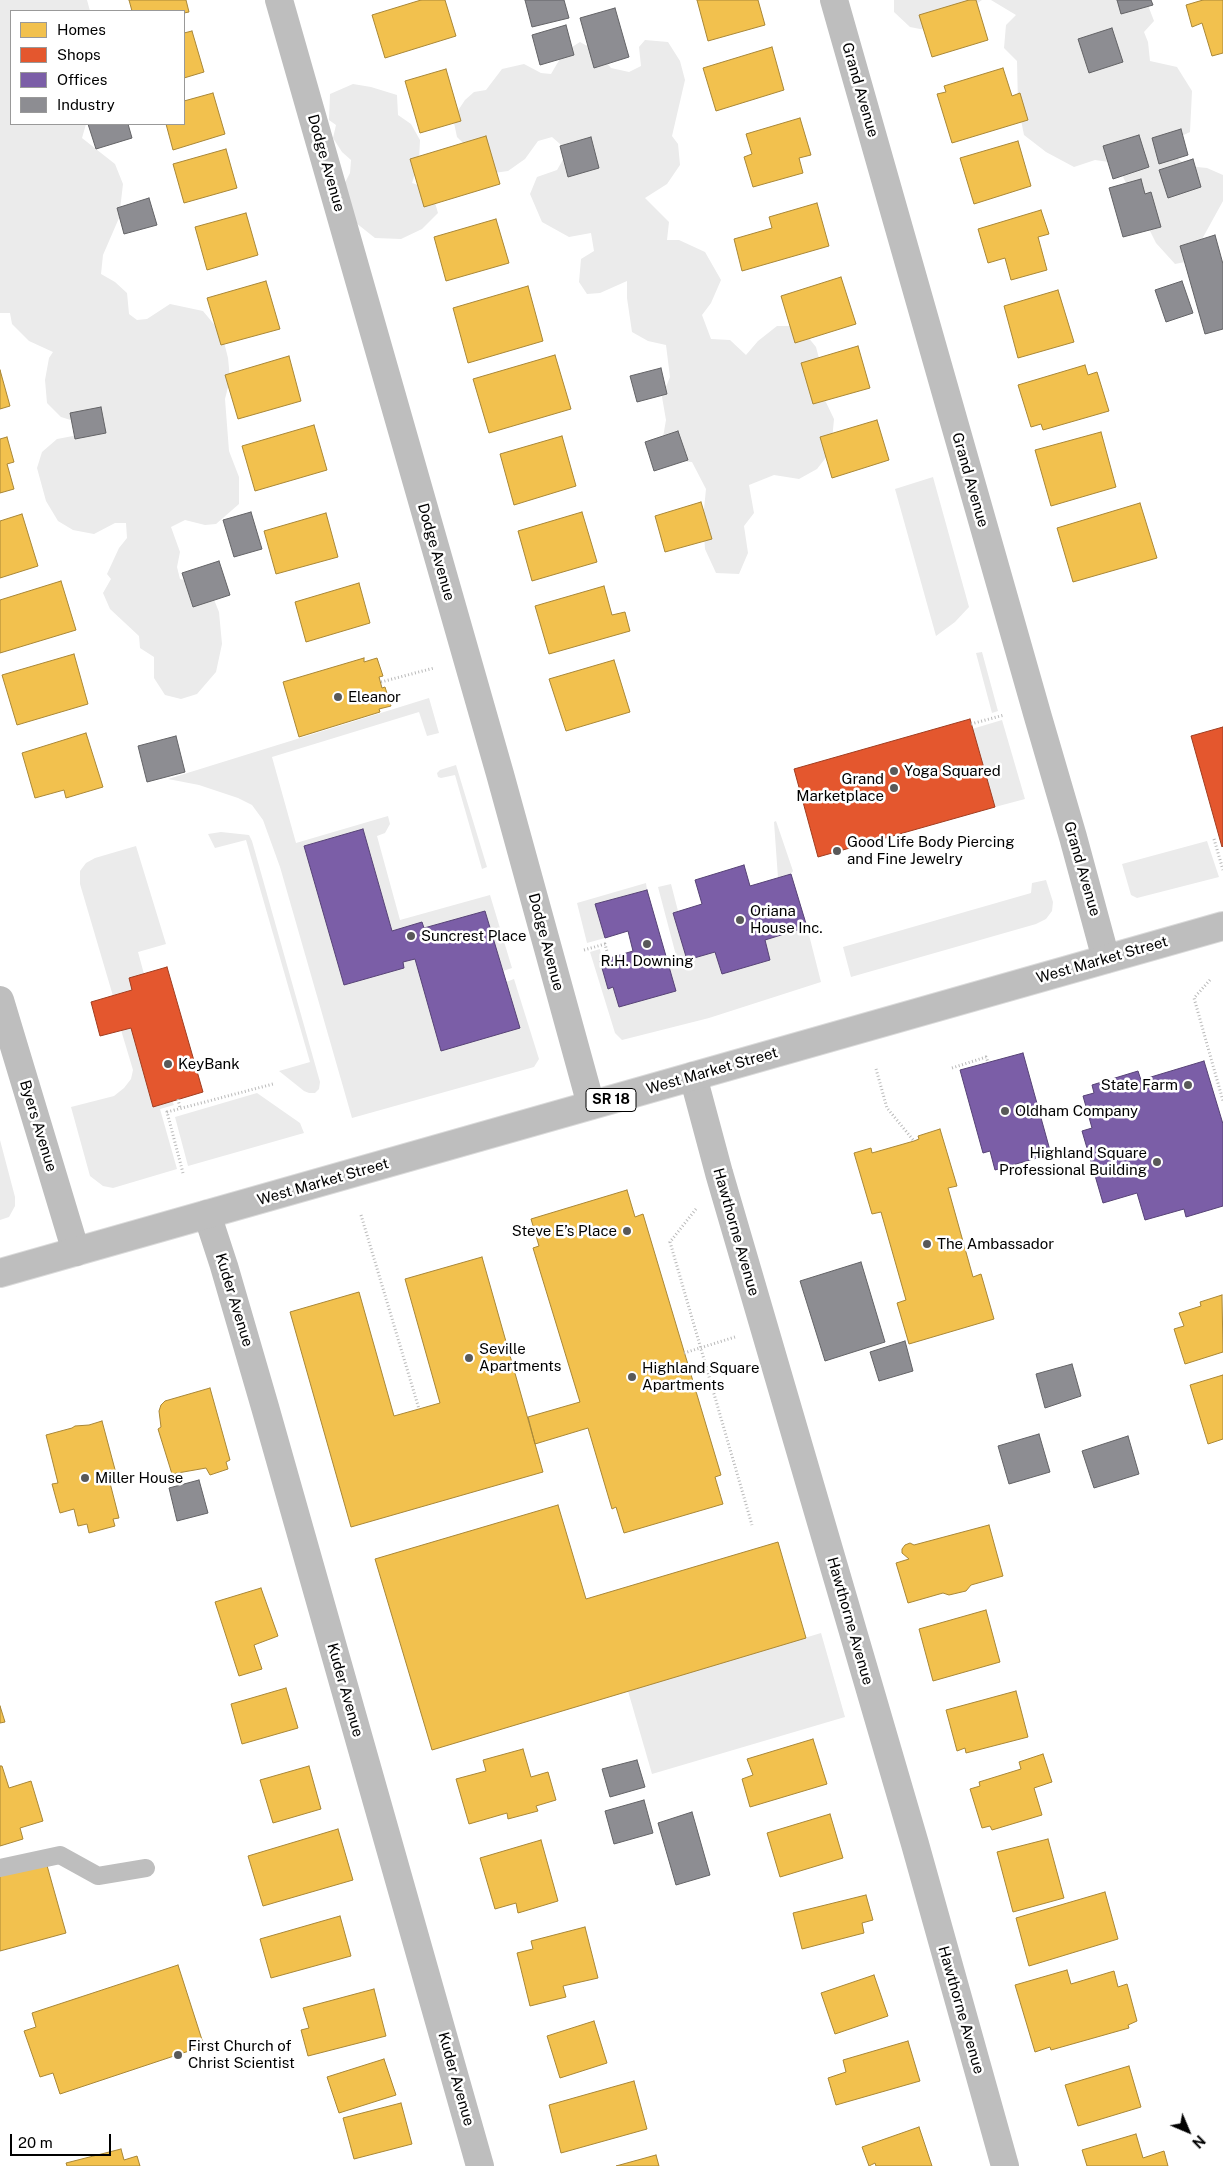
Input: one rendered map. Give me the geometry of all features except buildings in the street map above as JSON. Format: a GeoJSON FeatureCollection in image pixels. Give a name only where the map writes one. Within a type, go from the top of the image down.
{"type":"FeatureCollection","features":[{"type":"Feature","properties":{"kind":"street","name":"Dodge Avenue"},"geometry":{"type":"LineString","coordinates":[[279,0],[500,774],[591,1106]]}},
{"type":"Feature","properties":{"kind":"street","name":"Grand Avenue"},"geometry":{"type":"LineString","coordinates":[[834,0],[1073,837],[1106,959]]}},
{"type":"Feature","properties":{"kind":"street","name":"West Market Street"},"geometry":{"type":"LineString","coordinates":[[0,1274],[1223,926]]}},
{"type":"Feature","properties":{"kind":"street","name":"Byers Avenue"},"geometry":{"type":"LineString","coordinates":[[2,1012],[76,1252]]}},
{"type":"Feature","properties":{"kind":"street","name":"Hawthorne Avenue"},"geometry":{"type":"LineString","coordinates":[[693,1076],[719,1173],[915,1844],[1005,2166]]}},
{"type":"Feature","properties":{"kind":"street","name":"Kuder Avenue"},"geometry":{"type":"LineString","coordinates":[[207,1214],[262,1397],[480,2166]]}},
{"type":"Feature","properties":{"kind":"lane"},"geometry":{"type":"LineString","coordinates":[[0,1868],[60,1855],[98,1876],[146,1868]]}},
{"type":"Feature","properties":{"kind":"path"},"geometry":{"type":"LineString","coordinates":[[381,682],[434,668]]}},
{"type":"Feature","properties":{"kind":"path"},"geometry":{"type":"LineString","coordinates":[[971,724],[1004,714]]}},
{"type":"Feature","properties":{"kind":"path"},"geometry":{"type":"LineString","coordinates":[[1214,839],[1223,870]]}},
{"type":"Feature","properties":{"kind":"path"},"geometry":{"type":"LineString","coordinates":[[584,950],[605,944],[609,959]]}},
{"type":"Feature","properties":{"kind":"path"},"geometry":{"type":"LineString","coordinates":[[1210,980],[1194,998],[1223,1101]]}},
{"type":"Feature","properties":{"kind":"path"},"geometry":{"type":"LineString","coordinates":[[952,1068],[986,1057],[988,1062]]}},
{"type":"Feature","properties":{"kind":"path"},"geometry":{"type":"LineString","coordinates":[[876,1069],[887,1108],[914,1141]]}},
{"type":"Feature","properties":{"kind":"path"},"geometry":{"type":"LineString","coordinates":[[183,1173],[167,1112],[273,1084]]}},
{"type":"Feature","properties":{"kind":"path"},"geometry":{"type":"LineString","coordinates":[[178,1099],[180,1109]]}},
{"type":"Feature","properties":{"kind":"path"},"geometry":{"type":"LineString","coordinates":[[697,1208],[670,1242],[752,1525]]}},
{"type":"Feature","properties":{"kind":"path"},"geometry":{"type":"LineString","coordinates":[[361,1215],[419,1410]]}},
{"type":"Feature","properties":{"kind":"path"},"geometry":{"type":"LineString","coordinates":[[684,1353],[736,1337]]}},
{"type":"Feature","properties":{"kind":"shaded area"},"geometry":{"type":"Polygon","coordinates":[[[0,0],[87,0],[90,10],[10,10],[10,125],[86,125],[82,138],[115,164],[123,184],[119,218],[103,255],[101,274],[115,282],[127,293],[129,314],[137,320],[147,319],[170,304],[203,311],[222,334],[228,358],[230,379],[225,399],[229,451],[239,477],[239,504],[216,524],[205,525],[185,520],[171,527],[180,552],[177,567],[180,579],[193,582],[211,592],[219,612],[222,644],[216,672],[197,694],[181,699],[165,695],[154,678],[154,657],[140,648],[139,636],[110,609],[103,593],[111,579],[107,574],[119,548],[127,538],[126,523],[115,523],[94,534],[73,530],[58,521],[46,501],[37,468],[42,452],[57,439],[73,436],[82,430],[77,422],[61,417],[47,403],[45,380],[49,358],[53,352],[29,341],[12,324],[10,313],[0,313],[0,0]]]}},
{"type":"Feature","properties":{"kind":"shaded area"},"geometry":{"type":"Polygon","coordinates":[[[894,0],[982,0],[935,32],[910,27],[894,12],[894,0]]]}},
{"type":"Feature","properties":{"kind":"shaded area"},"geometry":{"type":"Polygon","coordinates":[[[991,0],[1146,0],[1154,21],[1144,32],[1148,42],[1150,61],[1177,67],[1192,91],[1190,132],[1169,142],[1168,149],[1186,166],[1207,168],[1223,175],[1223,201],[1190,261],[1175,264],[1156,243],[1116,163],[1095,160],[1074,167],[1046,152],[1024,135],[1018,105],[1017,61],[1004,48],[1006,25],[1016,15],[991,0]]]}},
{"type":"Feature","properties":{"kind":"shaded area"},"geometry":{"type":"Polygon","coordinates":[[[645,40],[668,42],[680,61],[685,80],[672,136],[678,144],[680,165],[667,184],[645,198],[669,222],[667,240],[679,240],[705,252],[721,280],[711,303],[702,315],[711,339],[730,340],[746,355],[758,341],[777,326],[799,326],[816,347],[821,366],[823,396],[834,419],[831,451],[817,469],[799,479],[774,475],[749,485],[754,513],[744,526],[748,553],[739,574],[716,573],[705,549],[703,519],[706,489],[692,462],[665,460],[662,443],[666,420],[662,397],[670,377],[666,345],[648,341],[632,332],[627,298],[627,281],[600,293],[587,294],[579,282],[581,259],[594,251],[591,233],[569,237],[542,222],[530,194],[537,177],[557,170],[568,151],[552,137],[538,141],[525,159],[508,171],[487,174],[474,154],[457,137],[453,118],[465,100],[474,92],[486,90],[502,69],[524,64],[541,73],[551,74],[564,52],[580,42],[598,52],[611,68],[629,72],[641,66],[639,47],[645,40]]]}},
{"type":"Feature","properties":{"kind":"shaded area"},"geometry":{"type":"Polygon","coordinates":[[[353,84],[397,95],[398,115],[411,124],[420,140],[419,161],[412,183],[431,189],[438,213],[422,229],[401,239],[375,238],[346,215],[340,192],[350,173],[351,160],[342,152],[333,138],[336,125],[329,120],[330,94],[353,84]]]}},
{"type":"Feature","properties":{"kind":"shaded area"},"geometry":{"type":"Polygon","coordinates":[[[933,477],[969,607],[955,622],[936,636],[895,489],[933,477]]]}},
{"type":"Feature","properties":{"kind":"shaded area"},"geometry":{"type":"Polygon","coordinates":[[[982,652],[998,711],[992,713],[976,653],[982,652]]]}},
{"type":"Feature","properties":{"kind":"shaded area"},"geometry":{"type":"Polygon","coordinates":[[[429,698],[439,733],[427,736],[419,712],[272,757],[296,843],[388,816],[390,824],[385,833],[377,836],[400,920],[490,895],[512,968],[503,971],[485,911],[424,928],[422,922],[392,931],[363,829],[304,846],[344,985],[404,968],[403,962],[415,959],[441,1050],[506,982],[514,979],[539,1059],[534,1067],[352,1118],[280,867],[263,820],[252,805],[238,798],[199,785],[168,779],[429,698]]]}},
{"type":"Feature","properties":{"kind":"shaded area"},"geometry":{"type":"Polygon","coordinates":[[[1002,720],[1025,799],[995,807],[972,729],[1002,720]]]}},
{"type":"Feature","properties":{"kind":"shaded area"},"geometry":{"type":"Polygon","coordinates":[[[456,765],[487,867],[482,869],[455,775],[441,778],[438,777],[437,773],[440,770],[456,765]]]}},
{"type":"Feature","properties":{"kind":"shaded area"},"geometry":{"type":"Polygon","coordinates":[[[776,821],[793,871],[791,874],[778,878],[774,822],[776,821]]]}},
{"type":"Feature","properties":{"kind":"shaded area"},"geometry":{"type":"Polygon","coordinates":[[[221,832],[249,835],[252,841],[320,1082],[319,1089],[315,1093],[304,1091],[279,1071],[310,1062],[246,840],[215,848],[208,834],[221,832]]]}},
{"type":"Feature","properties":{"kind":"shaded area"},"geometry":{"type":"Polygon","coordinates":[[[1207,841],[1219,877],[1137,898],[1131,895],[1122,864],[1207,841]]]}},
{"type":"Feature","properties":{"kind":"shaded area"},"geometry":{"type":"Polygon","coordinates":[[[136,846],[166,944],[138,952],[144,974],[132,990],[113,996],[80,884],[80,871],[86,863],[95,858],[136,846]]]}},
{"type":"Feature","properties":{"kind":"shaded area"},"geometry":{"type":"Polygon","coordinates":[[[1046,880],[1053,902],[1052,911],[1046,919],[1036,924],[851,977],[843,947],[1031,893],[1032,883],[1046,880]]]}},
{"type":"Feature","properties":{"kind":"shaded area"},"geometry":{"type":"Polygon","coordinates":[[[646,883],[647,890],[595,904],[605,938],[587,943],[577,903],[646,883]]]}},
{"type":"Feature","properties":{"kind":"shaded area"},"geometry":{"type":"Polygon","coordinates":[[[671,884],[678,911],[673,913],[687,960],[715,952],[723,974],[770,960],[765,940],[807,927],[821,982],[709,1018],[622,1040],[615,1033],[590,952],[600,949],[602,960],[600,961],[613,987],[619,1007],[675,991],[669,966],[678,963],[658,887],[671,884]]]}},
{"type":"Feature","properties":{"kind":"shaded area"},"geometry":{"type":"Polygon","coordinates":[[[131,1028],[153,1106],[172,1101],[174,1105],[160,1109],[177,1169],[113,1188],[103,1186],[90,1176],[71,1107],[114,1096],[131,1079],[133,1070],[121,1030],[131,1028]]]}},
{"type":"Feature","properties":{"kind":"shaded area"},"geometry":{"type":"Polygon","coordinates":[[[257,1093],[300,1123],[304,1133],[188,1166],[175,1117],[257,1093]]]}},
{"type":"Feature","properties":{"kind":"shaded area"},"geometry":{"type":"Polygon","coordinates":[[[0,1140],[15,1197],[15,1206],[9,1217],[0,1220],[0,1140]]]}},
{"type":"Feature","properties":{"kind":"shaded area"},"geometry":{"type":"Polygon","coordinates":[[[821,1633],[845,1717],[652,1774],[628,1691],[821,1633]]]}},
{"type":"Feature","properties":{"kind":"place","name":"Eleanor"},"geometry":{"type":"Point","coordinates":[338,697]}},
{"type":"Feature","properties":{"kind":"place","name":"Yoga Squared"},"geometry":{"type":"Point","coordinates":[894,771]}},
{"type":"Feature","properties":{"kind":"place","name":"Grand Marketplace"},"geometry":{"type":"Point","coordinates":[894,788]}},
{"type":"Feature","properties":{"kind":"place","name":"Good Life Body Piercing and Fine Jewelry"},"geometry":{"type":"Point","coordinates":[837,851]}},
{"type":"Feature","properties":{"kind":"place","name":"Oriana House Inc."},"geometry":{"type":"Point","coordinates":[740,920]}},
{"type":"Feature","properties":{"kind":"place","name":"Suncrest Place"},"geometry":{"type":"Point","coordinates":[411,936]}},
{"type":"Feature","properties":{"kind":"place","name":"R.H. Downing"},"geometry":{"type":"Point","coordinates":[647,944]}},
{"type":"Feature","properties":{"kind":"place","name":"KeyBank"},"geometry":{"type":"Point","coordinates":[168,1064]}},
{"type":"Feature","properties":{"kind":"place","name":"State Farm"},"geometry":{"type":"Point","coordinates":[1188,1085]}},
{"type":"Feature","properties":{"kind":"place","name":"Oldham Company"},"geometry":{"type":"Point","coordinates":[1005,1111]}},
{"type":"Feature","properties":{"kind":"place","name":"Highland Square Professional Building"},"geometry":{"type":"Point","coordinates":[1157,1162]}},
{"type":"Feature","properties":{"kind":"place","name":"Steve E’s Place"},"geometry":{"type":"Point","coordinates":[627,1231]}},
{"type":"Feature","properties":{"kind":"place","name":"The Ambassador"},"geometry":{"type":"Point","coordinates":[927,1244]}},
{"type":"Feature","properties":{"kind":"place","name":"Seville Apartments"},"geometry":{"type":"Point","coordinates":[469,1358]}},
{"type":"Feature","properties":{"kind":"place","name":"Highland Square Apartments"},"geometry":{"type":"Point","coordinates":[632,1377]}},
{"type":"Feature","properties":{"kind":"place","name":"Miller House"},"geometry":{"type":"Point","coordinates":[85,1478]}},
{"type":"Feature","properties":{"kind":"place","name":"First Church of Christ Scientist"},"geometry":{"type":"Point","coordinates":[178,2055]}}]}
